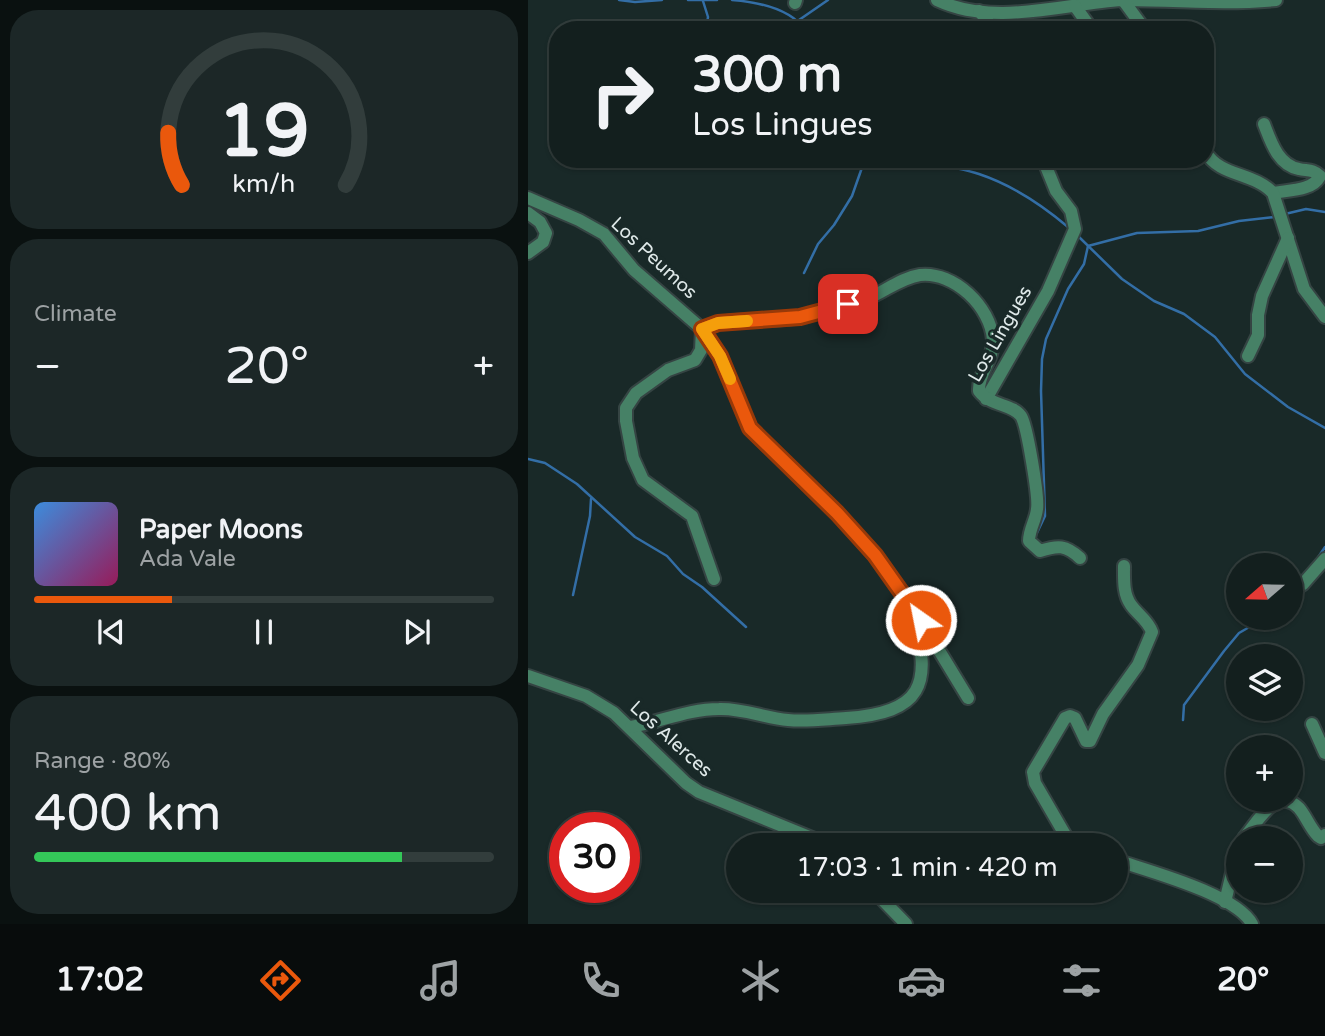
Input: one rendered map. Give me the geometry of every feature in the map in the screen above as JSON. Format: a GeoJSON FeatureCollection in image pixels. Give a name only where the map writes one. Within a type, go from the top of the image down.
{"type":"FeatureCollection","features":[{"type":"Feature","properties":{"kind":"street"},"geometry":{"type":"LineString","coordinates":[[937,0],[979,11],[1050,5],[1075,6],[1123,0],[1240,4],[1276,0]]}},
{"type":"Feature","properties":{"kind":"street"},"geometry":{"type":"LineString","coordinates":[[1123,0],[1138,21]]}},
{"type":"Feature","properties":{"kind":"street"},"geometry":{"type":"LineString","coordinates":[[1075,6],[1086,21]]}},
{"type":"Feature","properties":{"kind":"street"},"geometry":{"type":"LineString","coordinates":[[979,11],[987,21]]}},
{"type":"Feature","properties":{"kind":"street"},"geometry":{"type":"LineString","coordinates":[[1264,124],[1278,156],[1292,167],[1315,171],[1320,176],[1317,182],[1309,186],[1273,193]]}},
{"type":"Feature","properties":{"kind":"street"},"geometry":{"type":"LineString","coordinates":[[1214,164],[1253,179],[1267,186],[1273,193],[1304,289],[1324,317]]}},
{"type":"Feature","properties":{"kind":"street","name":"Los Lingues"},"geometry":{"type":"LineString","coordinates":[[702,329],[718,323],[800,317],[866,299],[909,278],[935,276],[963,290],[986,314],[993,342],[991,358],[978,387],[986,399],[1048,291],[1075,229],[1071,211],[1056,191],[1047,168]]}},
{"type":"Feature","properties":{"kind":"street","name":"Los Peumos"},"geometry":{"type":"LineString","coordinates":[[528,198],[604,234],[634,270],[702,329],[720,356],[750,428],[837,513],[875,555],[909,601],[968,698]]}},
{"type":"Feature","properties":{"kind":"street"},"geometry":{"type":"LineString","coordinates":[[528,213],[540,222],[546,233],[543,242],[528,253]]}},
{"type":"Feature","properties":{"kind":"street"},"geometry":{"type":"LineString","coordinates":[[1248,356],[1258,335],[1262,296],[1288,238]]}},
{"type":"Feature","properties":{"kind":"street"},"geometry":{"type":"LineString","coordinates":[[1311,301],[1324,305]]}},
{"type":"Feature","properties":{"kind":"street"},"geometry":{"type":"LineString","coordinates":[[702,329],[699,355],[695,360],[667,370],[636,393],[626,408],[626,421],[633,458],[643,480],[692,516],[714,579]]}},
{"type":"Feature","properties":{"kind":"street"},"geometry":{"type":"LineString","coordinates":[[986,399],[1016,411],[1023,421],[1038,493],[1037,510],[1029,541],[1040,551],[1056,545],[1069,547],[1080,558]]}},
{"type":"Feature","properties":{"kind":"street"},"geometry":{"type":"LineString","coordinates":[[1303,584],[1324,559]]}},
{"type":"Feature","properties":{"kind":"street"},"geometry":{"type":"LineString","coordinates":[[1064,833],[1035,783],[1033,772],[1065,718],[1075,718],[1086,741],[1090,741],[1103,714],[1138,665],[1152,632],[1150,625],[1127,597],[1124,566]]}},
{"type":"Feature","properties":{"kind":"street"},"geometry":{"type":"LineString","coordinates":[[631,727],[701,709],[723,708],[789,720],[869,717],[888,712],[913,697],[920,681],[922,660],[909,601]]}},
{"type":"Feature","properties":{"kind":"street","name":"Los Alerces"},"geometry":{"type":"LineString","coordinates":[[528,676],[586,696],[614,713],[686,783],[699,792],[800,833]]}},
{"type":"Feature","properties":{"kind":"street"},"geometry":{"type":"LineString","coordinates":[[1312,724],[1324,753]]}},
{"type":"Feature","properties":{"kind":"street"},"geometry":{"type":"LineString","coordinates":[[1254,826],[1273,803],[1285,800],[1298,807],[1318,836],[1321,838],[1324,835]]}},
{"type":"Feature","properties":{"kind":"street"},"geometry":{"type":"LineString","coordinates":[[1128,864],[1211,893],[1241,911],[1252,924]]}},
{"type":"Feature","properties":{"kind":"street"},"geometry":{"type":"LineString","coordinates":[[1225,902],[1226,898]]}},
{"type":"Feature","properties":{"kind":"street"},"geometry":{"type":"LineString","coordinates":[[885,903],[906,924]]}},
{"type":"Feature","properties":{"kind":"waterway"},"geometry":{"type":"LineString","coordinates":[[619,0],[662,0]]}},
{"type":"Feature","properties":{"kind":"waterway"},"geometry":{"type":"LineString","coordinates":[[688,0],[717,0]]}},
{"type":"Feature","properties":{"kind":"waterway"},"geometry":{"type":"LineString","coordinates":[[732,0],[752,2],[782,11],[798,21]]}},
{"type":"Feature","properties":{"kind":"waterway"},"geometry":{"type":"LineString","coordinates":[[799,20],[828,0]]}},
{"type":"Feature","properties":{"kind":"waterway"},"geometry":{"type":"LineString","coordinates":[[703,1],[707,21]]}},
{"type":"Feature","properties":{"kind":"waterway"},"geometry":{"type":"LineString","coordinates":[[804,273],[818,244],[852,196],[862,168]]}},
{"type":"Feature","properties":{"kind":"waterway"},"geometry":{"type":"LineString","coordinates":[[955,168],[979,174],[1015,190],[1068,227]]}},
{"type":"Feature","properties":{"kind":"waterway"},"geometry":{"type":"LineString","coordinates":[[1285,214],[1306,209],[1325,212]]}},
{"type":"Feature","properties":{"kind":"waterway"},"geometry":{"type":"LineString","coordinates":[[1035,537],[1045,516],[1042,359],[1046,339],[1068,289],[1084,264],[1088,246],[1137,233],[1198,231],[1239,221],[1275,217]]}},
{"type":"Feature","properties":{"kind":"waterway"},"geometry":{"type":"LineString","coordinates":[[1078,236],[1122,279],[1154,301],[1184,314],[1215,337],[1245,374],[1288,407],[1325,428]]}},
{"type":"Feature","properties":{"kind":"waterway"},"geometry":{"type":"LineString","coordinates":[[528,459],[545,463],[577,484],[635,537],[667,556],[683,574],[702,587],[746,627]]}},
{"type":"Feature","properties":{"kind":"waterway"},"geometry":{"type":"LineString","coordinates":[[573,595],[590,516],[591,499]]}},
{"type":"Feature","properties":{"kind":"waterway"},"geometry":{"type":"LineString","coordinates":[[1315,562],[1325,547]]}},
{"type":"Feature","properties":{"kind":"waterway"},"geometry":{"type":"LineString","coordinates":[[1183,720],[1184,705],[1224,651],[1244,630]]}},
{"type":"Feature","properties":{"kind":"slow traffic"},"geometry":{"type":"LineString","coordinates":[[730,379],[720,356],[702,329],[718,323],[747,321]]}},
{"type":"Feature","properties":{"kind":"route"},"geometry":{"type":"LineString","coordinates":[[848,304],[800,317],[718,323],[702,329],[720,356],[750,428],[837,513],[875,555],[921,620]]}}]}
